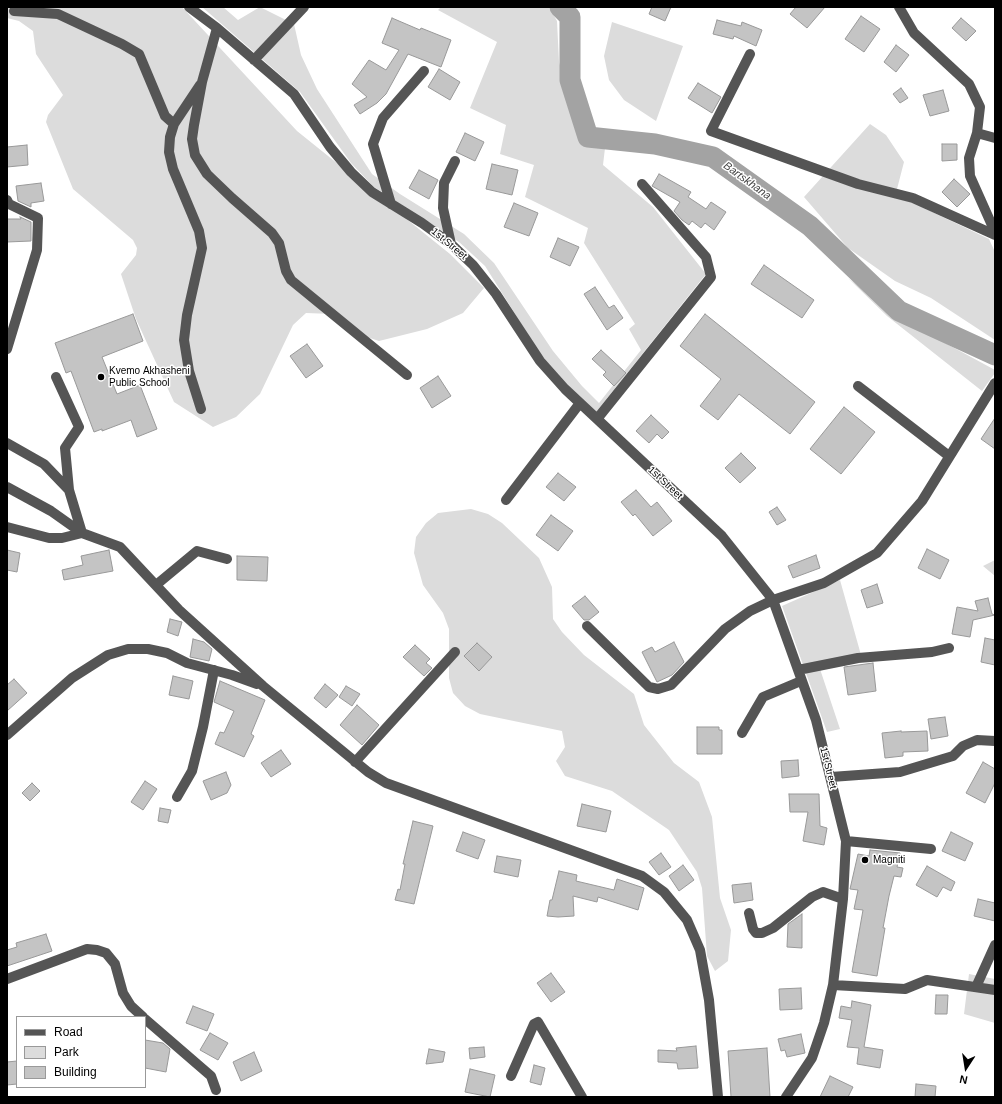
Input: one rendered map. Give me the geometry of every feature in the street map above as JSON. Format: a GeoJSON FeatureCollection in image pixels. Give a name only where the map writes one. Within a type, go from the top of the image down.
{"type":"FeatureCollection","features":[{"type":"Feature","properties":{"kind":"street","name":"1st Street"},"geometry":{"type":"LineString","coordinates":[[189,7],[217,28],[294,94],[330,147],[351,172],[372,192],[422,222],[451,244],[473,266],[496,294],[540,361],[565,389],[722,536],[772,600],[816,720],[846,841],[843,899],[833,985],[824,1023],[812,1058],[786,1097]]}},
{"type":"Feature","properties":{"kind":"street"},"geometry":{"type":"LineString","coordinates":[[254,60],[304,7]]}},
{"type":"Feature","properties":{"kind":"street"},"geometry":{"type":"LineString","coordinates":[[899,7],[914,33],[969,84],[980,107],[977,133],[969,158],[970,176],[995,232]]}},
{"type":"Feature","properties":{"kind":"street"},"geometry":{"type":"LineString","coordinates":[[14,11],[58,14],[122,44],[139,54],[165,116],[174,124]]}},
{"type":"Feature","properties":{"kind":"street"},"geometry":{"type":"LineString","coordinates":[[217,28],[202,82],[192,139],[195,155],[208,174],[232,198],[272,233],[279,243],[286,271],[291,280],[407,375]]}},
{"type":"Feature","properties":{"kind":"street"},"geometry":{"type":"LineString","coordinates":[[750,54],[711,131],[858,184],[913,198],[995,235]]}},
{"type":"Feature","properties":{"kind":"street"},"geometry":{"type":"LineString","coordinates":[[391,204],[373,144],[383,118],[424,71]]}},
{"type":"Feature","properties":{"kind":"street"},"geometry":{"type":"LineString","coordinates":[[201,409],[189,371],[184,340],[187,315],[202,248],[199,231],[173,169],[169,152],[170,137],[174,124],[202,82]]}},
{"type":"Feature","properties":{"kind":"street"},"geometry":{"type":"LineString","coordinates":[[977,133],[995,138]]}},
{"type":"Feature","properties":{"kind":"street"},"geometry":{"type":"LineString","coordinates":[[451,244],[443,208],[444,183],[455,162]]}},
{"type":"Feature","properties":{"kind":"street"},"geometry":{"type":"LineString","coordinates":[[597,419],[711,277],[706,257],[642,184]]}},
{"type":"Feature","properties":{"kind":"street"},"geometry":{"type":"LineString","coordinates":[[7,200],[9,204],[38,218],[37,250],[7,349]]}},
{"type":"Feature","properties":{"kind":"street"},"geometry":{"type":"LineString","coordinates":[[56,377],[79,427],[65,448],[70,490],[82,533]]}},
{"type":"Feature","properties":{"kind":"street"},"geometry":{"type":"LineString","coordinates":[[587,626],[649,688],[658,689],[671,685],[725,629],[750,611],[772,600],[824,583],[877,553],[922,501],[995,383]]}},
{"type":"Feature","properties":{"kind":"street"},"geometry":{"type":"LineString","coordinates":[[858,386],[949,456]]}},
{"type":"Feature","properties":{"kind":"street"},"geometry":{"type":"LineString","coordinates":[[506,500],[580,403]]}},
{"type":"Feature","properties":{"kind":"street"},"geometry":{"type":"LineString","coordinates":[[7,443],[44,464],[70,490]]}},
{"type":"Feature","properties":{"kind":"street"},"geometry":{"type":"LineString","coordinates":[[7,487],[51,511],[82,533],[120,547],[179,610],[263,686],[368,772],[386,782],[642,876],[664,892],[687,920],[700,950],[709,1000],[718,1097]]}},
{"type":"Feature","properties":{"kind":"street"},"geometry":{"type":"LineString","coordinates":[[7,527],[49,538],[62,538],[82,533]]}},
{"type":"Feature","properties":{"kind":"street"},"geometry":{"type":"LineString","coordinates":[[156,585],[197,551],[227,559]]}},
{"type":"Feature","properties":{"kind":"street"},"geometry":{"type":"LineString","coordinates":[[798,670],[858,658],[932,652],[949,648]]}},
{"type":"Feature","properties":{"kind":"street"},"geometry":{"type":"LineString","coordinates":[[7,735],[72,678],[108,655],[128,649],[148,649],[167,652],[188,663],[263,686]]}},
{"type":"Feature","properties":{"kind":"street"},"geometry":{"type":"LineString","coordinates":[[355,762],[455,652]]}},
{"type":"Feature","properties":{"kind":"street"},"geometry":{"type":"LineString","coordinates":[[177,797],[192,771],[203,727],[214,670]]}},
{"type":"Feature","properties":{"kind":"street"},"geometry":{"type":"LineString","coordinates":[[742,733],[763,697],[802,681]]}},
{"type":"Feature","properties":{"kind":"street"},"geometry":{"type":"LineString","coordinates":[[831,778],[900,772],[953,756],[963,746],[976,740],[995,741]]}},
{"type":"Feature","properties":{"kind":"street"},"geometry":{"type":"LineString","coordinates":[[846,841],[931,849]]}},
{"type":"Feature","properties":{"kind":"street"},"geometry":{"type":"LineString","coordinates":[[749,913],[753,929],[756,933],[773,928],[812,897],[823,892],[843,899]]}},
{"type":"Feature","properties":{"kind":"street"},"geometry":{"type":"LineString","coordinates":[[976,987],[995,945]]}},
{"type":"Feature","properties":{"kind":"street"},"geometry":{"type":"LineString","coordinates":[[7,979],[87,949],[98,950],[106,953],[115,964],[123,993],[131,1006],[142,1016]]}},
{"type":"Feature","properties":{"kind":"street"},"geometry":{"type":"LineString","coordinates":[[833,985],[905,989],[927,980],[995,990]]}},
{"type":"Feature","properties":{"kind":"street"},"geometry":{"type":"LineString","coordinates":[[146,1020],[211,1076],[216,1090]]}},
{"type":"Feature","properties":{"kind":"street"},"geometry":{"type":"LineString","coordinates":[[511,1076],[534,1024],[538,1022],[582,1097]]}},
{"type":"Feature","properties":{"kind":"green space"},"geometry":{"type":"Polygon","coordinates":[[[7,7],[182,7],[297,131],[450,254],[484,288],[463,313],[427,329],[379,341],[364,336],[332,314],[306,313],[293,325],[260,394],[236,417],[213,427],[174,402],[136,319],[121,274],[136,255],[137,248],[133,240],[73,189],[46,122],[48,115],[63,95],[36,54],[33,31],[19,21],[7,18],[7,7]]]}},
{"type":"Feature","properties":{"kind":"green space"},"geometry":{"type":"Polygon","coordinates":[[[202,7],[223,7],[238,20],[260,7],[294,24],[301,55],[317,89],[372,174],[400,194],[464,234],[494,263],[553,351],[582,386],[599,403],[641,350],[629,329],[635,324],[584,243],[588,228],[525,197],[534,165],[500,154],[506,125],[470,108],[497,42],[438,10],[441,7],[549,7],[557,21],[559,62],[578,133],[586,143],[605,148],[603,165],[653,207],[706,274],[596,412],[569,386],[541,355],[485,266],[459,242],[374,187],[351,163],[300,92],[202,7]]]}},
{"type":"Feature","properties":{"kind":"green space"},"geometry":{"type":"Polygon","coordinates":[[[612,22],[683,46],[656,121],[624,100],[609,80],[604,56],[612,22]]]}},
{"type":"Feature","properties":{"kind":"green space"},"geometry":{"type":"Polygon","coordinates":[[[870,124],[886,135],[904,162],[897,189],[925,198],[926,209],[989,239],[995,252],[995,340],[931,298],[895,281],[848,248],[804,197],[870,124]]]}},
{"type":"Feature","properties":{"kind":"green space"},"geometry":{"type":"Polygon","coordinates":[[[848,278],[899,318],[995,370],[995,373],[982,391],[887,316],[848,278]]]}},
{"type":"Feature","properties":{"kind":"green space"},"geometry":{"type":"Polygon","coordinates":[[[471,509],[488,514],[502,523],[539,558],[552,587],[553,619],[562,632],[584,655],[634,694],[644,725],[674,763],[699,782],[712,817],[720,898],[731,930],[728,961],[715,971],[707,956],[702,888],[697,872],[669,830],[612,791],[565,776],[556,761],[565,747],[562,731],[480,714],[465,706],[453,693],[449,678],[449,629],[443,613],[423,585],[414,553],[416,537],[426,523],[438,513],[471,509]]]}},
{"type":"Feature","properties":{"kind":"green space"},"geometry":{"type":"Polygon","coordinates":[[[995,560],[995,576],[983,566],[995,560]]]}},
{"type":"Feature","properties":{"kind":"green space"},"geometry":{"type":"Polygon","coordinates":[[[840,580],[861,655],[818,663],[840,729],[827,732],[782,606],[840,580]]]}},
{"type":"Feature","properties":{"kind":"green space"},"geometry":{"type":"Polygon","coordinates":[[[969,974],[995,979],[995,1023],[964,1014],[969,974]]]}},
{"type":"Feature","properties":{"kind":"building"},"geometry":{"type":"Polygon","coordinates":[[[652,7],[671,7],[665,21],[649,14],[652,7]]]}},
{"type":"Feature","properties":{"kind":"building"},"geometry":{"type":"Polygon","coordinates":[[[796,7],[825,7],[807,28],[790,14],[796,7]]]}},
{"type":"Feature","properties":{"kind":"building"},"geometry":{"type":"Polygon","coordinates":[[[861,16],[880,29],[864,52],[845,39],[861,16]]]}},
{"type":"Feature","properties":{"kind":"building"},"geometry":{"type":"Polygon","coordinates":[[[392,18],[420,30],[421,28],[451,40],[441,67],[408,54],[386,94],[377,103],[360,114],[354,105],[367,97],[352,84],[369,60],[386,70],[399,50],[382,43],[392,18]]]}},
{"type":"Feature","properties":{"kind":"building"},"geometry":{"type":"Polygon","coordinates":[[[961,18],[976,31],[966,41],[952,28],[961,18]]]}},
{"type":"Feature","properties":{"kind":"building"},"geometry":{"type":"Polygon","coordinates":[[[717,20],[741,26],[742,22],[762,30],[756,46],[734,36],[733,39],[713,34],[717,20]]]}},
{"type":"Feature","properties":{"kind":"building"},"geometry":{"type":"Polygon","coordinates":[[[896,45],[909,55],[896,72],[884,62],[896,45]]]}},
{"type":"Feature","properties":{"kind":"building"},"geometry":{"type":"Polygon","coordinates":[[[439,69],[460,82],[450,100],[428,87],[439,69]]]}},
{"type":"Feature","properties":{"kind":"building"},"geometry":{"type":"Polygon","coordinates":[[[698,83],[721,97],[712,113],[688,98],[698,83]]]}},
{"type":"Feature","properties":{"kind":"building"},"geometry":{"type":"Polygon","coordinates":[[[901,88],[908,98],[900,103],[893,94],[901,88]]]}},
{"type":"Feature","properties":{"kind":"building"},"geometry":{"type":"Polygon","coordinates":[[[943,90],[949,111],[930,116],[923,95],[943,90]]]}},
{"type":"Feature","properties":{"kind":"building"},"geometry":{"type":"Polygon","coordinates":[[[465,133],[484,142],[475,161],[456,152],[465,133]]]}},
{"type":"Feature","properties":{"kind":"building"},"geometry":{"type":"Polygon","coordinates":[[[942,144],[957,144],[957,160],[942,161],[942,144]]]}},
{"type":"Feature","properties":{"kind":"building"},"geometry":{"type":"Polygon","coordinates":[[[27,145],[28,165],[7,167],[7,147],[27,145]]]}},
{"type":"Feature","properties":{"kind":"building"},"geometry":{"type":"Polygon","coordinates":[[[492,164],[518,170],[512,195],[486,189],[492,164]]]}},
{"type":"Feature","properties":{"kind":"building"},"geometry":{"type":"Polygon","coordinates":[[[419,170],[438,180],[429,199],[409,188],[419,170]]]}},
{"type":"Feature","properties":{"kind":"building"},"geometry":{"type":"Polygon","coordinates":[[[659,174],[691,192],[688,197],[706,209],[711,202],[726,212],[714,230],[705,223],[701,228],[692,221],[689,225],[682,220],[674,211],[680,202],[652,186],[659,174]]]}},
{"type":"Feature","properties":{"kind":"building"},"geometry":{"type":"Polygon","coordinates":[[[954,179],[970,194],[957,207],[942,192],[954,179]]]}},
{"type":"Feature","properties":{"kind":"building"},"geometry":{"type":"Polygon","coordinates":[[[41,183],[44,201],[31,203],[31,207],[18,201],[16,186],[41,183]]]}},
{"type":"Feature","properties":{"kind":"building"},"geometry":{"type":"Polygon","coordinates":[[[514,203],[538,213],[529,236],[504,227],[514,203]]]}},
{"type":"Feature","properties":{"kind":"building"},"geometry":{"type":"Polygon","coordinates":[[[20,217],[31,222],[31,241],[7,242],[7,219],[21,219],[20,217]]]}},
{"type":"Feature","properties":{"kind":"building"},"geometry":{"type":"Polygon","coordinates":[[[558,238],[579,247],[570,266],[550,257],[558,238]]]}},
{"type":"Feature","properties":{"kind":"building"},"geometry":{"type":"Polygon","coordinates":[[[764,265],[814,300],[802,318],[751,284],[764,265]]]}},
{"type":"Feature","properties":{"kind":"building"},"geometry":{"type":"Polygon","coordinates":[[[595,287],[609,308],[614,305],[623,318],[607,330],[584,294],[595,287]]]}},
{"type":"Feature","properties":{"kind":"building","name":"Kvemo Akhasheni Public School"},"geometry":{"type":"Polygon","coordinates":[[[133,314],[143,341],[102,357],[117,394],[140,385],[157,429],[137,437],[131,420],[102,431],[102,429],[94,432],[71,371],[66,373],[55,343],[133,314]]]}},
{"type":"Feature","properties":{"kind":"building"},"geometry":{"type":"Polygon","coordinates":[[[705,314],[815,402],[790,434],[739,394],[718,420],[700,406],[721,379],[680,346],[705,314]]]}},
{"type":"Feature","properties":{"kind":"building"},"geometry":{"type":"Polygon","coordinates":[[[307,344],[323,366],[306,378],[290,356],[307,344]]]}},
{"type":"Feature","properties":{"kind":"building"},"geometry":{"type":"Polygon","coordinates":[[[601,350],[626,373],[614,386],[603,375],[606,372],[592,359],[601,350]]]}},
{"type":"Feature","properties":{"kind":"building"},"geometry":{"type":"Polygon","coordinates":[[[438,376],[451,396],[432,408],[420,388],[438,376]]]}},
{"type":"Feature","properties":{"kind":"building"},"geometry":{"type":"Polygon","coordinates":[[[844,407],[875,432],[841,474],[810,449],[844,407]]]}},
{"type":"Feature","properties":{"kind":"building"},"geometry":{"type":"Polygon","coordinates":[[[651,415],[669,432],[662,439],[657,434],[649,443],[636,431],[651,415]]]}},
{"type":"Feature","properties":{"kind":"building"},"geometry":{"type":"Polygon","coordinates":[[[995,418],[995,449],[981,439],[995,418]]]}},
{"type":"Feature","properties":{"kind":"building"},"geometry":{"type":"Polygon","coordinates":[[[741,453],[756,468],[740,483],[725,468],[741,453]]]}},
{"type":"Feature","properties":{"kind":"building"},"geometry":{"type":"Polygon","coordinates":[[[558,473],[576,487],[564,501],[546,487],[558,473]]]}},
{"type":"Feature","properties":{"kind":"building"},"geometry":{"type":"Polygon","coordinates":[[[636,490],[651,507],[657,502],[672,521],[653,536],[635,514],[633,516],[621,502],[636,490]]]}},
{"type":"Feature","properties":{"kind":"building"},"geometry":{"type":"Polygon","coordinates":[[[777,507],[786,520],[777,525],[769,512],[777,507]]]}},
{"type":"Feature","properties":{"kind":"building"},"geometry":{"type":"Polygon","coordinates":[[[551,515],[573,531],[558,551],[536,535],[551,515]]]}},
{"type":"Feature","properties":{"kind":"building"},"geometry":{"type":"Polygon","coordinates":[[[927,549],[949,560],[940,579],[918,568],[927,549]]]}},
{"type":"Feature","properties":{"kind":"building"},"geometry":{"type":"Polygon","coordinates":[[[7,550],[20,553],[17,572],[7,570],[7,550]]]}},
{"type":"Feature","properties":{"kind":"building"},"geometry":{"type":"Polygon","coordinates":[[[109,550],[113,571],[64,580],[62,570],[83,565],[81,556],[109,550]]]}},
{"type":"Feature","properties":{"kind":"building"},"geometry":{"type":"Polygon","coordinates":[[[816,555],[820,568],[793,578],[788,566],[816,555]]]}},
{"type":"Feature","properties":{"kind":"building"},"geometry":{"type":"Polygon","coordinates":[[[237,556],[268,557],[267,581],[237,580],[237,556]]]}},
{"type":"Feature","properties":{"kind":"building"},"geometry":{"type":"Polygon","coordinates":[[[877,584],[883,603],[867,608],[861,590],[877,584]]]}},
{"type":"Feature","properties":{"kind":"building"},"geometry":{"type":"Polygon","coordinates":[[[585,596],[599,612],[589,620],[584,620],[572,606],[585,596]]]}},
{"type":"Feature","properties":{"kind":"building"},"geometry":{"type":"Polygon","coordinates":[[[988,598],[992,614],[995,615],[973,620],[970,637],[952,634],[957,607],[978,611],[975,601],[988,598]]]}},
{"type":"Feature","properties":{"kind":"building"},"geometry":{"type":"Polygon","coordinates":[[[170,619],[182,622],[178,636],[167,632],[170,619]]]}},
{"type":"Feature","properties":{"kind":"building"},"geometry":{"type":"Polygon","coordinates":[[[985,638],[995,640],[995,665],[981,662],[985,638]]]}},
{"type":"Feature","properties":{"kind":"building"},"geometry":{"type":"Polygon","coordinates":[[[193,639],[204,642],[212,649],[209,661],[190,657],[193,639]]]}},
{"type":"Feature","properties":{"kind":"building"},"geometry":{"type":"Polygon","coordinates":[[[674,642],[684,662],[672,675],[657,682],[642,652],[652,647],[655,652],[674,642]]]}},
{"type":"Feature","properties":{"kind":"building"},"geometry":{"type":"Polygon","coordinates":[[[477,643],[492,657],[479,671],[464,656],[477,643]]]}},
{"type":"Feature","properties":{"kind":"building"},"geometry":{"type":"Polygon","coordinates":[[[415,645],[430,659],[426,663],[432,668],[424,676],[403,657],[415,645]]]}},
{"type":"Feature","properties":{"kind":"building"},"geometry":{"type":"Polygon","coordinates":[[[873,663],[876,691],[848,695],[844,667],[873,663]]]}},
{"type":"Feature","properties":{"kind":"building"},"geometry":{"type":"Polygon","coordinates":[[[173,676],[193,681],[189,699],[169,695],[173,676]]]}},
{"type":"Feature","properties":{"kind":"building"},"geometry":{"type":"Polygon","coordinates":[[[14,679],[27,693],[7,711],[7,685],[14,679]]]}},
{"type":"Feature","properties":{"kind":"building"},"geometry":{"type":"Polygon","coordinates":[[[220,681],[265,700],[251,734],[254,736],[244,757],[215,744],[220,732],[224,733],[234,711],[214,702],[220,681]]]}},
{"type":"Feature","properties":{"kind":"building"},"geometry":{"type":"Polygon","coordinates":[[[325,684],[338,695],[326,708],[314,698],[325,684]]]}},
{"type":"Feature","properties":{"kind":"building"},"geometry":{"type":"Polygon","coordinates":[[[346,686],[360,694],[352,706],[339,697],[346,686]]]}},
{"type":"Feature","properties":{"kind":"building"},"geometry":{"type":"Polygon","coordinates":[[[357,705],[379,725],[362,745],[340,725],[357,705]]]}},
{"type":"Feature","properties":{"kind":"building"},"geometry":{"type":"Polygon","coordinates":[[[945,717],[948,736],[931,739],[928,719],[945,717]]]}},
{"type":"Feature","properties":{"kind":"building"},"geometry":{"type":"Polygon","coordinates":[[[697,727],[719,727],[719,730],[722,730],[722,754],[697,754],[697,727]]]}},
{"type":"Feature","properties":{"kind":"building"},"geometry":{"type":"Polygon","coordinates":[[[927,731],[928,751],[903,752],[903,756],[885,758],[882,733],[927,731]]]}},
{"type":"Feature","properties":{"kind":"building"},"geometry":{"type":"Polygon","coordinates":[[[281,750],[291,764],[271,777],[261,763],[281,750]]]}},
{"type":"Feature","properties":{"kind":"building"},"geometry":{"type":"Polygon","coordinates":[[[798,760],[799,776],[782,778],[781,761],[798,760]]]}},
{"type":"Feature","properties":{"kind":"building"},"geometry":{"type":"Polygon","coordinates":[[[983,762],[995,769],[995,783],[985,803],[966,793],[983,762]]]}},
{"type":"Feature","properties":{"kind":"building"},"geometry":{"type":"Polygon","coordinates":[[[226,772],[231,785],[227,793],[211,800],[203,781],[226,772]]]}},
{"type":"Feature","properties":{"kind":"building"},"geometry":{"type":"Polygon","coordinates":[[[145,781],[157,789],[143,810],[131,802],[145,781]]]}},
{"type":"Feature","properties":{"kind":"building"},"geometry":{"type":"Polygon","coordinates":[[[32,783],[40,791],[30,801],[22,793],[32,783]]]}},
{"type":"Feature","properties":{"kind":"building"},"geometry":{"type":"Polygon","coordinates":[[[789,794],[819,794],[820,826],[827,828],[824,845],[803,841],[808,812],[790,812],[789,794]]]}},
{"type":"Feature","properties":{"kind":"building"},"geometry":{"type":"Polygon","coordinates":[[[582,804],[611,811],[606,832],[577,826],[582,804]]]}},
{"type":"Feature","properties":{"kind":"building"},"geometry":{"type":"Polygon","coordinates":[[[160,808],[171,810],[168,823],[158,821],[160,808]]]}},
{"type":"Feature","properties":{"kind":"building"},"geometry":{"type":"Polygon","coordinates":[[[413,821],[433,826],[414,904],[395,900],[398,889],[400,890],[405,864],[403,864],[413,821]]]}},
{"type":"Feature","properties":{"kind":"building"},"geometry":{"type":"Polygon","coordinates":[[[463,832],[485,840],[478,859],[456,851],[463,832]]]}},
{"type":"Feature","properties":{"kind":"building"},"geometry":{"type":"Polygon","coordinates":[[[951,832],[973,843],[965,861],[942,851],[951,832]]]}},
{"type":"Feature","properties":{"kind":"building"},"geometry":{"type":"Polygon","coordinates":[[[870,850],[900,853],[897,867],[903,868],[901,877],[894,876],[889,896],[877,976],[852,972],[863,910],[854,909],[858,890],[850,889],[858,854],[869,856],[870,850]]]}},
{"type":"Feature","properties":{"kind":"building"},"geometry":{"type":"Polygon","coordinates":[[[661,853],[671,867],[659,875],[649,862],[661,853]]]}},
{"type":"Feature","properties":{"kind":"building"},"geometry":{"type":"Polygon","coordinates":[[[497,856],[521,860],[518,877],[494,872],[497,856]]]}},
{"type":"Feature","properties":{"kind":"building"},"geometry":{"type":"Polygon","coordinates":[[[683,865],[694,880],[679,891],[669,876],[683,865]]]}},
{"type":"Feature","properties":{"kind":"building"},"geometry":{"type":"Polygon","coordinates":[[[927,866],[955,882],[951,891],[943,887],[937,897],[916,885],[927,866]]]}},
{"type":"Feature","properties":{"kind":"building"},"geometry":{"type":"Polygon","coordinates":[[[559,871],[577,875],[576,881],[614,890],[617,879],[644,888],[638,910],[598,897],[597,902],[573,896],[574,916],[547,916],[550,900],[552,900],[559,871]]]}},
{"type":"Feature","properties":{"kind":"building"},"geometry":{"type":"Polygon","coordinates":[[[751,883],[753,900],[734,903],[732,885],[751,883]]]}},
{"type":"Feature","properties":{"kind":"building"},"geometry":{"type":"Polygon","coordinates":[[[978,899],[995,903],[995,921],[974,916],[978,899]]]}},
{"type":"Feature","properties":{"kind":"building"},"geometry":{"type":"Polygon","coordinates":[[[802,914],[802,948],[787,947],[788,924],[802,914]]]}},
{"type":"Feature","properties":{"kind":"building"},"geometry":{"type":"Polygon","coordinates":[[[46,934],[52,951],[7,966],[7,950],[17,947],[16,943],[46,934]]]}},
{"type":"Feature","properties":{"kind":"building"},"geometry":{"type":"Polygon","coordinates":[[[551,973],[565,992],[551,1002],[537,983],[551,973]]]}},
{"type":"Feature","properties":{"kind":"building"},"geometry":{"type":"Polygon","coordinates":[[[801,988],[802,1009],[780,1010],[779,989],[801,988]]]}},
{"type":"Feature","properties":{"kind":"building"},"geometry":{"type":"Polygon","coordinates":[[[936,995],[948,995],[947,1014],[935,1014],[936,995]]]}},
{"type":"Feature","properties":{"kind":"building"},"geometry":{"type":"Polygon","coordinates":[[[852,1001],[871,1005],[864,1047],[883,1050],[880,1068],[857,1064],[859,1048],[847,1047],[852,1020],[839,1018],[841,1006],[851,1008],[852,1001]]]}},
{"type":"Feature","properties":{"kind":"building"},"geometry":{"type":"Polygon","coordinates":[[[193,1006],[214,1014],[207,1031],[186,1023],[193,1006]]]}},
{"type":"Feature","properties":{"kind":"building"},"geometry":{"type":"Polygon","coordinates":[[[210,1033],[228,1043],[218,1060],[200,1050],[210,1033]]]}},
{"type":"Feature","properties":{"kind":"building"},"geometry":{"type":"Polygon","coordinates":[[[801,1034],[805,1053],[787,1057],[785,1050],[781,1051],[778,1039],[801,1034]]]}},
{"type":"Feature","properties":{"kind":"building"},"geometry":{"type":"Polygon","coordinates":[[[146,1040],[163,1043],[170,1049],[166,1072],[146,1068],[146,1040]]]}},
{"type":"Feature","properties":{"kind":"building"},"geometry":{"type":"Polygon","coordinates":[[[696,1046],[698,1068],[678,1069],[677,1063],[658,1062],[658,1050],[677,1051],[676,1048],[696,1046]]]}},
{"type":"Feature","properties":{"kind":"building"},"geometry":{"type":"Polygon","coordinates":[[[484,1047],[485,1057],[470,1059],[469,1048],[484,1047]]]}},
{"type":"Feature","properties":{"kind":"building"},"geometry":{"type":"Polygon","coordinates":[[[767,1048],[770,1097],[731,1097],[728,1051],[767,1048]]]}},
{"type":"Feature","properties":{"kind":"building"},"geometry":{"type":"Polygon","coordinates":[[[429,1049],[445,1052],[443,1062],[426,1064],[429,1049]]]}},
{"type":"Feature","properties":{"kind":"building"},"geometry":{"type":"Polygon","coordinates":[[[254,1052],[262,1071],[241,1081],[233,1062],[254,1052]]]}},
{"type":"Feature","properties":{"kind":"building"},"geometry":{"type":"Polygon","coordinates":[[[16,1061],[16,1084],[7,1085],[7,1062],[16,1061]]]}},
{"type":"Feature","properties":{"kind":"building"},"geometry":{"type":"Polygon","coordinates":[[[534,1065],[545,1068],[541,1085],[530,1082],[534,1065]]]}},
{"type":"Feature","properties":{"kind":"building"},"geometry":{"type":"Polygon","coordinates":[[[470,1069],[495,1075],[490,1097],[465,1092],[470,1069]]]}},
{"type":"Feature","properties":{"kind":"building"},"geometry":{"type":"Polygon","coordinates":[[[830,1076],[853,1087],[848,1097],[820,1097],[830,1076]]]}},
{"type":"Feature","properties":{"kind":"building"},"geometry":{"type":"Polygon","coordinates":[[[916,1084],[936,1086],[935,1097],[915,1097],[916,1084]]]}},
{"type":"Feature","properties":{"kind":"waterway","name":"Bartskhana"},"geometry":{"type":"LineString","coordinates":[[560,7],[570,17],[570,80],[588,137],[655,144],[713,157],[810,226],[899,311],[995,355]]}},
{"type":"Feature","properties":{"kind":"place","name":"Kvemo Akhasheni Public School"},"geometry":{"type":"Point","coordinates":[101,377]}},
{"type":"Feature","properties":{"kind":"place","name":"Magniti"},"geometry":{"type":"Point","coordinates":[865,860]}}]}
